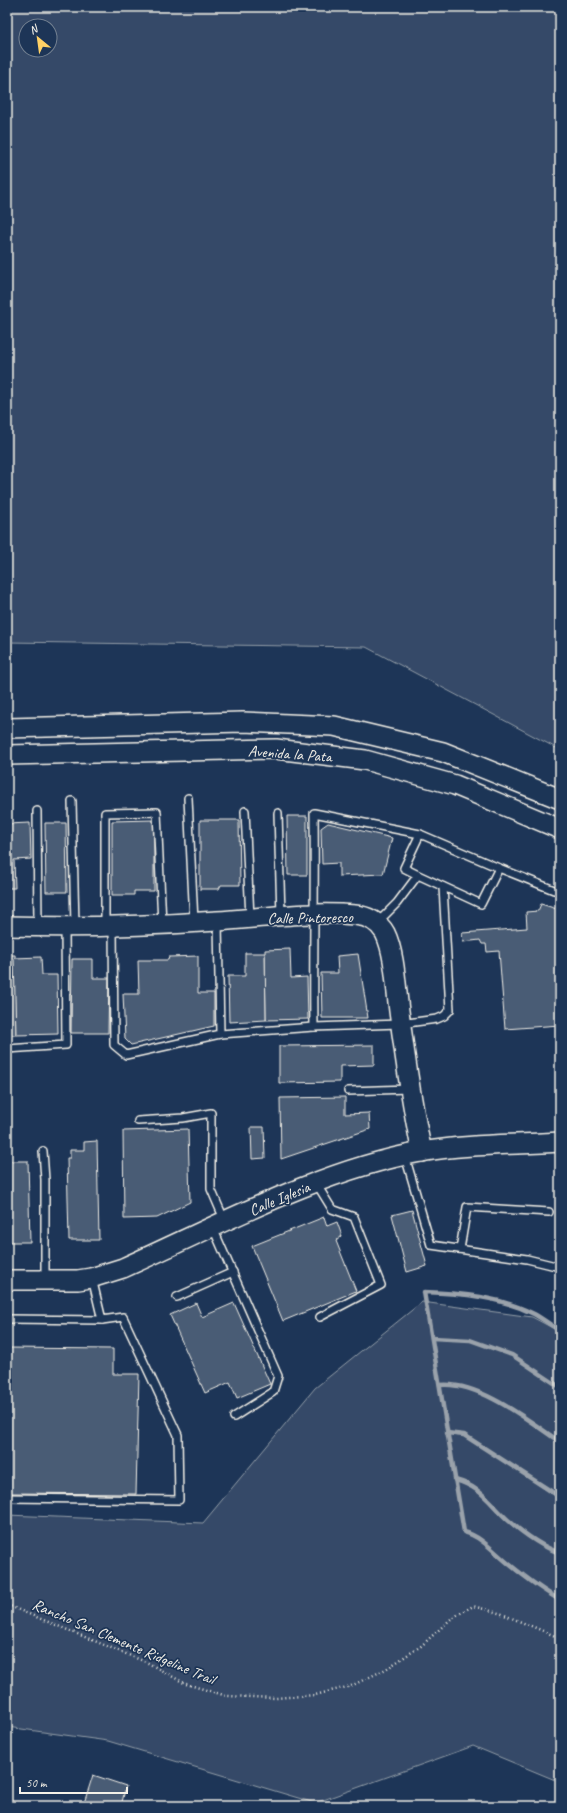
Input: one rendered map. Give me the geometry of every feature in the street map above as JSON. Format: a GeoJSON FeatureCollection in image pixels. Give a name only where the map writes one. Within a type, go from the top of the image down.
{"type":"FeatureCollection","features":[{"type":"Feature","properties":{"kind":"street","name":"Avenida la Pata"},"geometry":{"type":"LineString","coordinates":[[7,728],[242,722],[334,726],[443,752],[560,799]]}},
{"type":"Feature","properties":{"kind":"street","name":"Avenida la Pata"},"geometry":{"type":"LineString","coordinates":[[7,755],[276,749],[365,760],[455,785],[560,829]]}},
{"type":"Feature","properties":{"kind":"street","name":"Calle Pintoresco"},"geometry":{"type":"LineString","coordinates":[[7,926],[38,927],[162,924],[314,915],[355,915],[370,919],[377,923],[384,932],[389,944],[411,1089],[414,1154]]}},
{"type":"Feature","properties":{"kind":"street","name":"Calle Iglesia"},"geometry":{"type":"LineString","coordinates":[[7,1280],[78,1280],[91,1278],[123,1268],[219,1224],[316,1183],[357,1168],[414,1154],[482,1146],[560,1142]]}},
{"type":"Feature","properties":{"kind":"lane"},"geometry":{"type":"LineString","coordinates":[[188,798],[194,922]]}},
{"type":"Feature","properties":{"kind":"lane"},"geometry":{"type":"LineString","coordinates":[[7,1049],[66,1045],[72,801]]}},
{"type":"Feature","properties":{"kind":"lane"},"geometry":{"type":"LineString","coordinates":[[37,811],[38,927]]}},
{"type":"Feature","properties":{"kind":"lane"},"geometry":{"type":"LineString","coordinates":[[245,811],[250,918]]}},
{"type":"Feature","properties":{"kind":"lane"},"geometry":{"type":"LineString","coordinates":[[162,924],[157,812],[105,813],[114,1045],[126,1055],[220,1034],[314,1027],[400,1024],[437,1019],[444,1016],[450,1010],[443,887]]}},
{"type":"Feature","properties":{"kind":"lane"},"geometry":{"type":"LineString","coordinates":[[278,813],[281,917]]}},
{"type":"Feature","properties":{"kind":"lane"},"geometry":{"type":"LineString","coordinates":[[314,1027],[312,932],[314,915],[314,813],[420,834],[554,890]]}},
{"type":"Feature","properties":{"kind":"lane"},"geometry":{"type":"LineString","coordinates":[[420,834],[404,868],[481,904],[499,868]]}},
{"type":"Feature","properties":{"kind":"lane"},"geometry":{"type":"LineString","coordinates":[[377,923],[397,903],[418,875]]}},
{"type":"Feature","properties":{"kind":"lane"},"geometry":{"type":"LineString","coordinates":[[218,921],[220,1034]]}},
{"type":"Feature","properties":{"kind":"lane"},"geometry":{"type":"LineString","coordinates":[[348,1091],[411,1089]]}},
{"type":"Feature","properties":{"kind":"lane"},"geometry":{"type":"LineString","coordinates":[[138,1121],[183,1118],[211,1113],[211,1189],[219,1224],[233,1272],[278,1376],[273,1392],[234,1417]]}},
{"type":"Feature","properties":{"kind":"lane"},"geometry":{"type":"LineString","coordinates":[[43,1151],[45,1180],[45,1280]]}},
{"type":"Feature","properties":{"kind":"lane"},"geometry":{"type":"LineString","coordinates":[[414,1154],[431,1245],[527,1259],[560,1267]]}},
{"type":"Feature","properties":{"kind":"lane"},"geometry":{"type":"LineString","coordinates":[[316,1183],[332,1209],[354,1217],[380,1285],[320,1317]]}},
{"type":"Feature","properties":{"kind":"lane"},"geometry":{"type":"LineString","coordinates":[[460,1249],[466,1207],[549,1212]]}},
{"type":"Feature","properties":{"kind":"lane"},"geometry":{"type":"LineString","coordinates":[[177,1297],[233,1272]]}},
{"type":"Feature","properties":{"kind":"lane"},"geometry":{"type":"LineString","coordinates":[[91,1278],[102,1320]]}},
{"type":"Feature","properties":{"kind":"lane"},"geometry":{"type":"LineString","coordinates":[[7,1319],[102,1320],[123,1317],[178,1435],[179,1500],[7,1498]]}},
{"type":"Feature","properties":{"kind":"path","name":"Rancho San Clemente Ridgeline Trail"},"geometry":{"type":"LineString","coordinates":[[7,1605],[148,1663],[186,1684],[227,1696],[276,1698],[315,1695],[351,1686],[386,1669],[421,1646],[452,1618],[473,1606],[502,1614],[560,1638]]}},
{"type":"Feature","properties":{"kind":"shaded area"},"geometry":{"type":"Polygon","coordinates":[[[7,7],[560,7],[560,750],[366,647],[7,642],[7,7]]]}},
{"type":"Feature","properties":{"kind":"shaded area"},"geometry":{"type":"Polygon","coordinates":[[[422,1302],[532,1317],[560,1332],[560,1782],[473,1746],[315,1803],[108,1741],[7,1727],[7,1515],[203,1523],[315,1388],[422,1302]]]}},
{"type":"Feature","properties":{"kind":"building"},"geometry":{"type":"Polygon","coordinates":[[[287,816],[307,816],[307,875],[288,875],[287,816]]]}},
{"type":"Feature","properties":{"kind":"building"},"geometry":{"type":"Polygon","coordinates":[[[154,820],[154,891],[134,891],[134,895],[112,895],[112,821],[154,820]]]}},
{"type":"Feature","properties":{"kind":"building"},"geometry":{"type":"Polygon","coordinates":[[[200,820],[239,820],[240,885],[221,885],[219,889],[200,889],[200,820]]]}},
{"type":"Feature","properties":{"kind":"building"},"geometry":{"type":"Polygon","coordinates":[[[30,823],[31,859],[14,860],[15,888],[7,888],[7,824],[30,823]]]}},
{"type":"Feature","properties":{"kind":"building"},"geometry":{"type":"Polygon","coordinates":[[[45,823],[66,823],[67,892],[46,892],[45,823]]]}},
{"type":"Feature","properties":{"kind":"building"},"geometry":{"type":"Polygon","coordinates":[[[328,823],[392,838],[383,874],[339,876],[339,863],[322,864],[321,828],[328,823]]]}},
{"type":"Feature","properties":{"kind":"building"},"geometry":{"type":"Polygon","coordinates":[[[541,904],[560,910],[560,1025],[505,1029],[499,951],[487,952],[486,944],[482,944],[480,940],[463,942],[462,933],[527,928],[526,912],[538,911],[541,904]]]}},
{"type":"Feature","properties":{"kind":"building"},"geometry":{"type":"Polygon","coordinates":[[[290,949],[291,978],[307,977],[308,1019],[266,1020],[265,950],[290,949]]]}},
{"type":"Feature","properties":{"kind":"building"},"geometry":{"type":"Polygon","coordinates":[[[245,953],[265,953],[266,1020],[229,1022],[228,976],[245,976],[245,953]]]}},
{"type":"Feature","properties":{"kind":"building"},"geometry":{"type":"Polygon","coordinates":[[[358,954],[368,1018],[322,1018],[321,973],[338,973],[337,956],[358,954]]]}},
{"type":"Feature","properties":{"kind":"building"},"geometry":{"type":"Polygon","coordinates":[[[7,955],[15,955],[16,1035],[7,1035],[7,955]]]}},
{"type":"Feature","properties":{"kind":"building"},"geometry":{"type":"Polygon","coordinates":[[[198,956],[198,993],[214,993],[214,1026],[131,1045],[125,1039],[123,994],[139,994],[138,960],[168,960],[169,957],[198,956]]]}},
{"type":"Feature","properties":{"kind":"building"},"geometry":{"type":"Polygon","coordinates":[[[41,957],[42,975],[57,975],[58,1034],[16,1035],[14,958],[41,957]]]}},
{"type":"Feature","properties":{"kind":"building"},"geometry":{"type":"Polygon","coordinates":[[[72,959],[93,959],[93,978],[109,978],[108,1033],[71,1033],[72,959]]]}},
{"type":"Feature","properties":{"kind":"building"},"geometry":{"type":"Polygon","coordinates":[[[374,1045],[374,1065],[340,1066],[340,1082],[279,1083],[279,1046],[374,1045]]]}},
{"type":"Feature","properties":{"kind":"building"},"geometry":{"type":"Polygon","coordinates":[[[345,1097],[345,1114],[369,1113],[370,1129],[281,1159],[280,1098],[345,1097]]]}},
{"type":"Feature","properties":{"kind":"building"},"geometry":{"type":"Polygon","coordinates":[[[251,1127],[264,1127],[265,1158],[252,1159],[251,1127]]]}},
{"type":"Feature","properties":{"kind":"building"},"geometry":{"type":"Polygon","coordinates":[[[188,1129],[190,1202],[157,1218],[124,1219],[123,1131],[188,1129]]]}},
{"type":"Feature","properties":{"kind":"building"},"geometry":{"type":"Polygon","coordinates":[[[97,1141],[99,1240],[69,1240],[67,1158],[70,1158],[70,1150],[84,1150],[84,1142],[97,1141]]]}},
{"type":"Feature","properties":{"kind":"building"},"geometry":{"type":"Polygon","coordinates":[[[7,1142],[10,1142],[10,1161],[28,1161],[30,1242],[7,1242],[7,1142]]]}},
{"type":"Feature","properties":{"kind":"building"},"geometry":{"type":"Polygon","coordinates":[[[412,1210],[427,1266],[407,1272],[392,1215],[412,1210]]]}},
{"type":"Feature","properties":{"kind":"building"},"geometry":{"type":"Polygon","coordinates":[[[324,1217],[327,1226],[337,1222],[342,1236],[336,1241],[356,1291],[283,1321],[252,1246],[324,1217]]]}},
{"type":"Feature","properties":{"kind":"building"},"geometry":{"type":"Polygon","coordinates":[[[196,1303],[202,1317],[234,1303],[270,1384],[237,1398],[230,1382],[205,1393],[170,1315],[196,1303]]]}},
{"type":"Feature","properties":{"kind":"building"},"geometry":{"type":"Polygon","coordinates":[[[7,1348],[113,1349],[113,1374],[139,1374],[136,1494],[7,1493],[7,1348]]]}},
{"type":"Feature","properties":{"kind":"building"},"geometry":{"type":"Polygon","coordinates":[[[93,1775],[126,1786],[121,1806],[92,1806],[84,1803],[93,1775]]]}},
{"type":"Feature","properties":{"kind":"waterway"},"geometry":{"type":"LineString","coordinates":[[560,1331],[534,1314],[508,1304],[467,1295],[424,1292],[464,1532],[482,1541],[527,1578],[560,1600]]}},
{"type":"Feature","properties":{"kind":"waterway"},"geometry":{"type":"LineString","coordinates":[[432,1338],[470,1340],[512,1355],[560,1387]]}},
{"type":"Feature","properties":{"kind":"waterway"},"geometry":{"type":"LineString","coordinates":[[440,1385],[455,1385],[471,1389],[487,1396],[519,1414],[560,1442]]}},
{"type":"Feature","properties":{"kind":"waterway"},"geometry":{"type":"LineString","coordinates":[[447,1433],[464,1435],[560,1497]]}},
{"type":"Feature","properties":{"kind":"waterway"},"geometry":{"type":"LineString","coordinates":[[455,1480],[479,1491],[520,1530],[532,1539],[560,1553]]}}]}
